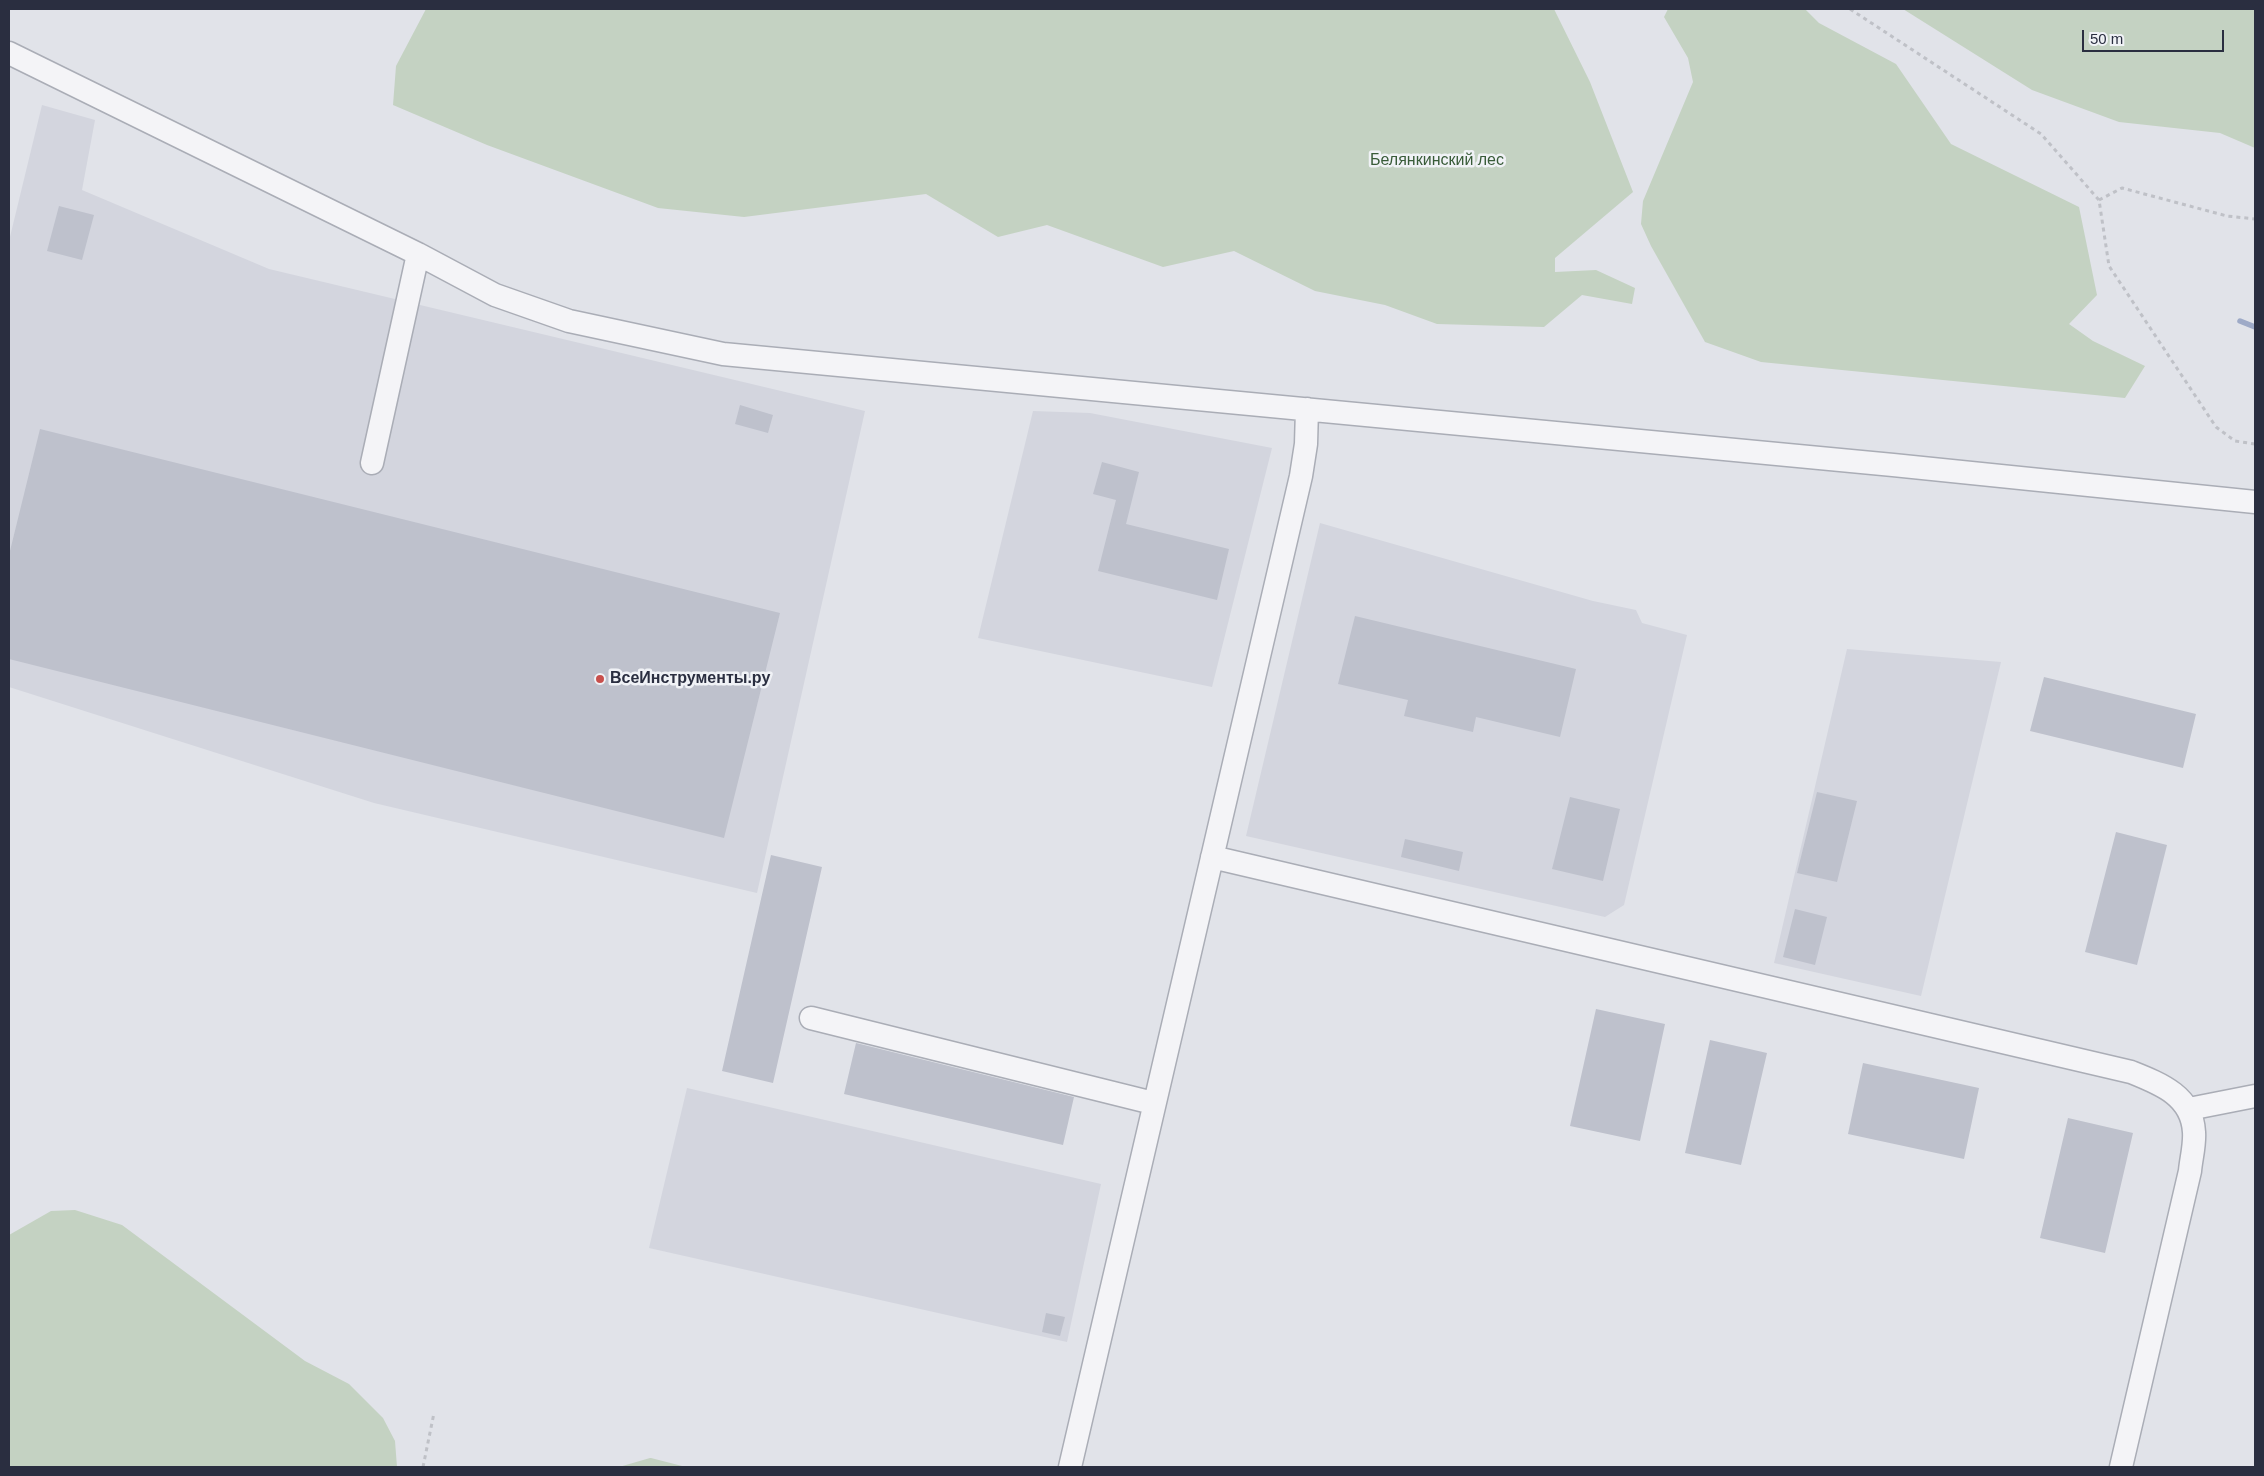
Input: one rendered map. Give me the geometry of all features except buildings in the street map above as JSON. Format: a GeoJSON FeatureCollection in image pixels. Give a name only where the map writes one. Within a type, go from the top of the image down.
{"type":"FeatureCollection","features":[{"type":"Feature","properties":{"kind":"street"},"geometry":{"type":"LineString","coordinates":[[9,53],[418,254],[495,295],[530,309],[578,323],[723,354],[1893,465],[2255,502]]}},
{"type":"Feature","properties":{"kind":"street"},"geometry":{"type":"LineString","coordinates":[[372,462],[418,254]]}},
{"type":"Feature","properties":{"kind":"street"},"geometry":{"type":"LineString","coordinates":[[1070,1467],[1153,1103],[1301,476],[1306,444],[1307,409]]}},
{"type":"Feature","properties":{"kind":"street"},"geometry":{"type":"LineString","coordinates":[[1212,857],[2132,1072],[2159,1084],[2177,1096],[2189,1109],[2194,1132],[2190,1171],[2121,1467]]}},
{"type":"Feature","properties":{"kind":"street"},"geometry":{"type":"LineString","coordinates":[[811,1018],[1153,1103]]}},
{"type":"Feature","properties":{"kind":"street"},"geometry":{"type":"LineString","coordinates":[[2189,1109],[2255,1096]]}},
{"type":"Feature","properties":{"kind":"path"},"geometry":{"type":"LineString","coordinates":[[1850,9],[2041,134],[2098,200],[2109,266],[2216,427],[2234,441],[2255,444]]}},
{"type":"Feature","properties":{"kind":"path"},"geometry":{"type":"LineString","coordinates":[[2098,200],[2122,188],[2227,216],[2255,219]]}},
{"type":"Feature","properties":{"kind":"path"},"geometry":{"type":"LineString","coordinates":[[423,1467],[434,1413]]}},
{"type":"Feature","properties":{"kind":"shaded area"},"geometry":{"type":"Polygon","coordinates":[[[42,105],[95,120],[82,190],[269,269],[865,411],[757,893],[374,803],[9,687],[9,241],[42,105]]]}},
{"type":"Feature","properties":{"kind":"shaded area"},"geometry":{"type":"Polygon","coordinates":[[[1033,411],[1090,413],[1272,448],[1212,687],[978,638],[1033,411]]]}},
{"type":"Feature","properties":{"kind":"shaded area"},"geometry":{"type":"Polygon","coordinates":[[[1320,523],[1593,601],[1636,610],[1642,623],[1687,635],[1624,905],[1605,917],[1246,836],[1320,523]]]}},
{"type":"Feature","properties":{"kind":"shaded area"},"geometry":{"type":"Polygon","coordinates":[[[1847,649],[2001,662],[1921,996],[1774,963],[1847,649]]]}},
{"type":"Feature","properties":{"kind":"shaded area"},"geometry":{"type":"Polygon","coordinates":[[[687,1088],[1101,1184],[1067,1342],[649,1248],[687,1088]]]}},
{"type":"Feature","properties":{"kind":"green space","name":"Белянкинский лес"},"geometry":{"type":"Polygon","coordinates":[[[426,9],[1554,9],[1590,82],[1633,192],[1555,258],[1555,272],[1596,270],[1635,288],[1632,304],[1582,295],[1544,327],[1437,324],[1385,305],[1315,291],[1234,251],[1163,267],[1047,225],[998,237],[926,194],[744,217],[658,208],[487,145],[393,105],[396,66],[426,9]]]}},
{"type":"Feature","properties":{"kind":"green space"},"geometry":{"type":"Polygon","coordinates":[[[1668,9],[1805,9],[1819,23],[1896,64],[1951,144],[2079,207],[2097,295],[2069,324],[2093,341],[2145,366],[2125,398],[1761,362],[1705,342],[1651,246],[1641,224],[1643,201],[1693,82],[1688,58],[1664,17],[1668,9]]]}},
{"type":"Feature","properties":{"kind":"green space"},"geometry":{"type":"Polygon","coordinates":[[[1903,9],[2255,9],[2255,148],[2220,133],[2119,122],[2032,90],[1903,9]]]}},
{"type":"Feature","properties":{"kind":"green space"},"geometry":{"type":"Polygon","coordinates":[[[75,1210],[122,1225],[305,1361],[349,1384],[383,1418],[395,1441],[397,1467],[9,1467],[9,1235],[51,1211],[75,1210]]]}},
{"type":"Feature","properties":{"kind":"green space"},"geometry":{"type":"Polygon","coordinates":[[[651,1458],[686,1467],[619,1467],[651,1458]]]}},
{"type":"Feature","properties":{"kind":"waterway"},"geometry":{"type":"LineString","coordinates":[[2240,321],[2255,327]]}},
{"type":"Feature","properties":{"kind":"place","name":"ВсеИнструменты.ру"},"geometry":{"type":"Point","coordinates":[600,679]}}]}
